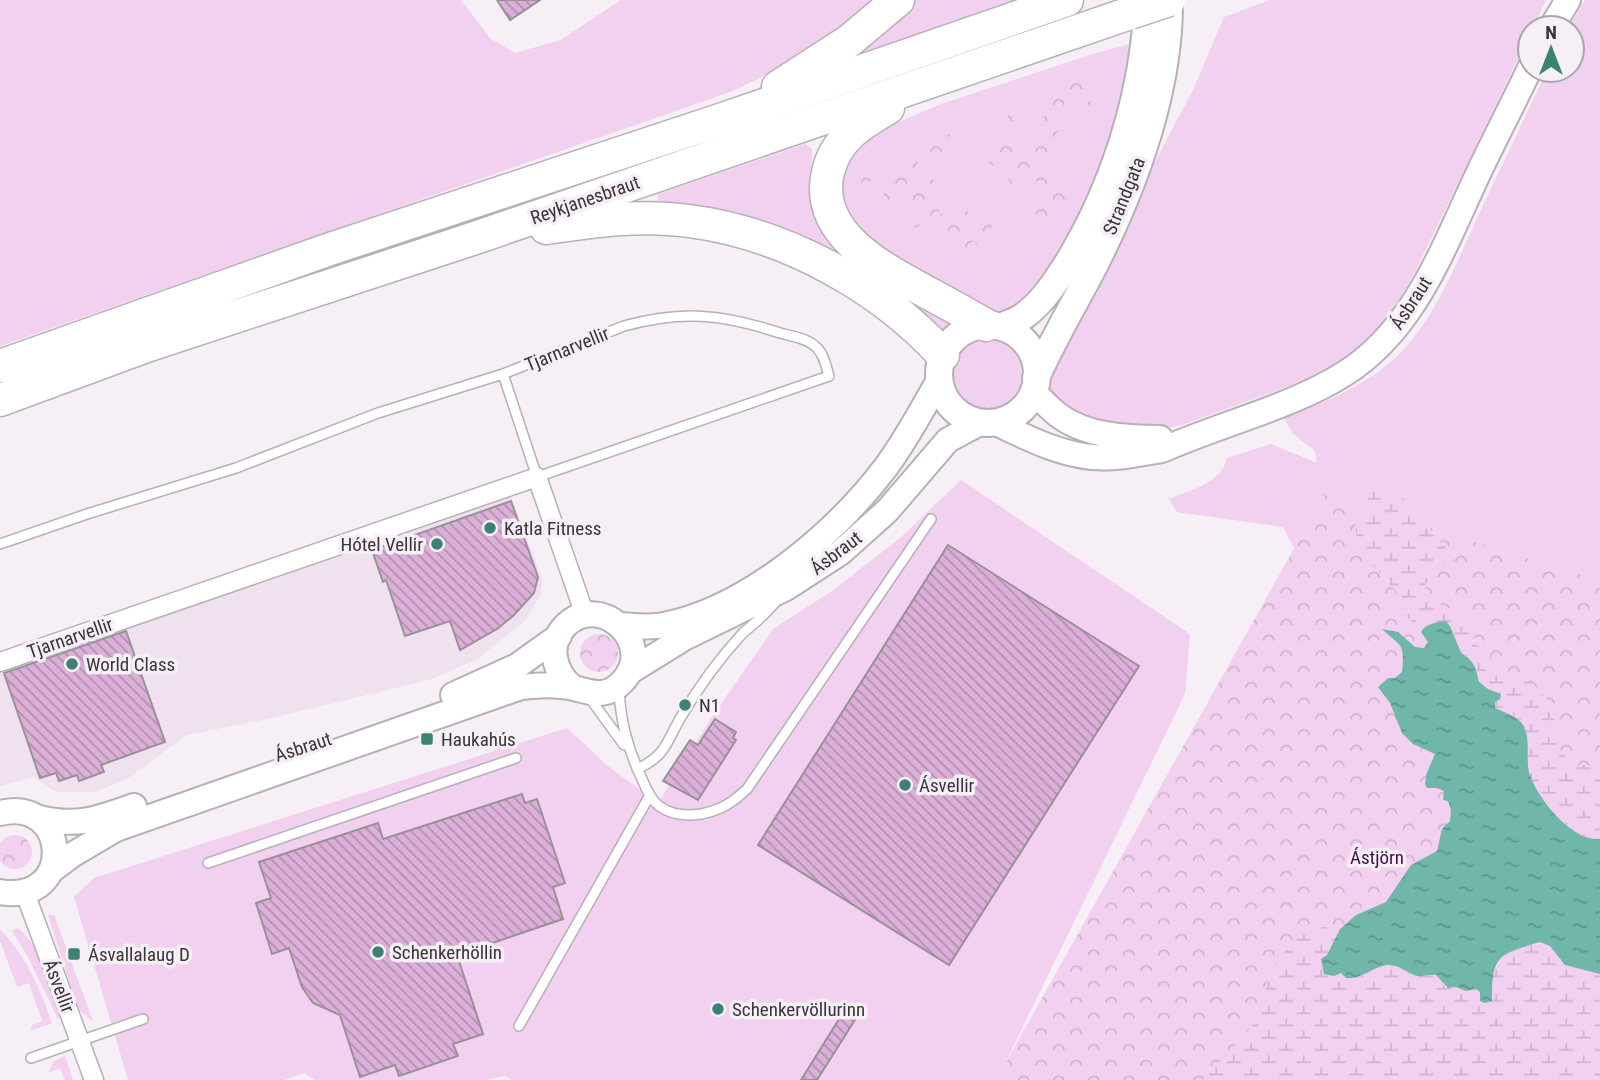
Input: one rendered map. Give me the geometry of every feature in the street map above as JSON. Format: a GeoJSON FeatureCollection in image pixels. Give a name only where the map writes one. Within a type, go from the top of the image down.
{"type":"FeatureCollection","features":[{"type":"Feature","properties":{"kind":"highway"},"geometry":{"type":"LineString","coordinates":[[723,120],[849,41],[898,0]]}},
{"type":"Feature","properties":{"kind":"highway","name":"Reykjanesbraut"},"geometry":{"type":"LineString","coordinates":[[0,366],[330,249],[723,120],[1067,0]]}},
{"type":"Feature","properties":{"kind":"highway","name":"Reykjanesbraut"},"geometry":{"type":"LineString","coordinates":[[0,400],[149,345],[475,238],[1139,6],[1169,0]]}},
{"type":"Feature","properties":{"kind":"highway"},"geometry":{"type":"LineString","coordinates":[[956,72],[854,129],[835,152],[826,180],[827,195],[830,210],[838,225],[867,257],[993,326]]}},
{"type":"Feature","properties":{"kind":"highway"},"geometry":{"type":"LineString","coordinates":[[475,238],[629,219],[688,220],[736,230],[789,248],[853,283],[913,325],[941,368]]}},
{"type":"Feature","properties":{"kind":"main road","name":"Strandgata"},"geometry":{"type":"LineString","coordinates":[[1035,385],[1059,328],[1100,252],[1136,170],[1157,94],[1168,30],[1169,0]]}},
{"type":"Feature","properties":{"kind":"main road","name":"Strandgata"},"geometry":{"type":"LineString","coordinates":[[993,326],[1021,318],[1042,299],[1066,266],[1096,211],[1111,175],[1142,61],[1139,6]]}},
{"type":"Feature","properties":{"kind":"main road"},"geometry":{"type":"LineString","coordinates":[[993,326],[1013,332],[1031,352],[1036,365],[1035,385],[1019,412],[988,423],[957,413],[942,393],[941,368],[948,345],[972,328],[993,326]]}},
{"type":"Feature","properties":{"kind":"street","name":"Ásbraut"},"geometry":{"type":"LineString","coordinates":[[624,679],[684,638],[786,588],[840,553],[887,511],[948,440],[988,423],[1039,442],[1093,457],[1163,450],[1318,389],[1347,373],[1398,326],[1410,310],[1522,84]]}},
{"type":"Feature","properties":{"kind":"street","name":"Ásbraut"},"geometry":{"type":"LineString","coordinates":[[621,625],[652,627],[681,621],[732,598],[786,566],[830,530],[866,492],[904,440],[941,368]]}},
{"type":"Feature","properties":{"kind":"street","name":"Ásbraut"},"geometry":{"type":"LineString","coordinates":[[1035,385],[1058,415],[1076,426],[1130,438],[1196,435]]}},
{"type":"Feature","properties":{"kind":"street"},"geometry":{"type":"LineString","coordinates":[[537,477],[585,615]]}},
{"type":"Feature","properties":{"kind":"street","name":"Tjarnarvellir"},"geometry":{"type":"LineString","coordinates":[[0,662],[537,477]]}},
{"type":"Feature","properties":{"kind":"street"},"geometry":{"type":"LineString","coordinates":[[597,614],[609,617],[621,625],[633,644],[634,657],[624,679],[603,693],[579,690],[565,681],[554,655],[565,626],[585,615],[597,614]]}},
{"type":"Feature","properties":{"kind":"street","name":"Ásbraut"},"geometry":{"type":"LineString","coordinates":[[0,811],[25,812],[66,823],[95,819],[447,698],[517,666],[559,636]]}},
{"type":"Feature","properties":{"kind":"street","name":"Ásbraut"},"geometry":{"type":"LineString","coordinates":[[25,893],[45,880],[52,870],[72,855],[116,829],[521,687],[552,685],[579,690]]}},
{"type":"Feature","properties":{"kind":"street"},"geometry":{"type":"LineString","coordinates":[[36,817],[47,828],[54,841],[52,870]]}},
{"type":"Feature","properties":{"kind":"street"},"geometry":{"type":"LineString","coordinates":[[0,892],[25,893]]}},
{"type":"Feature","properties":{"kind":"street","name":"Ásvellir"},"geometry":{"type":"LineString","coordinates":[[25,893],[94,1080]]}},
{"type":"Feature","properties":{"kind":"lane","name":"Tjarnarvellir"},"geometry":{"type":"LineString","coordinates":[[0,544],[236,468],[378,413],[503,374],[624,326],[664,317],[697,314],[716,316],[805,340],[816,346],[823,358],[828,376],[537,477]]}},
{"type":"Feature","properties":{"kind":"lane"},"geometry":{"type":"LineString","coordinates":[[503,374],[537,477]]}},
{"type":"Feature","properties":{"kind":"lane"},"geometry":{"type":"LineString","coordinates":[[624,679],[621,726],[637,769],[657,805],[681,815],[697,815],[725,808],[747,789],[931,520]]}},
{"type":"Feature","properties":{"kind":"lane"},"geometry":{"type":"LineString","coordinates":[[637,769],[651,762],[670,742],[679,720],[702,683],[742,635],[768,613],[786,588]]}},
{"type":"Feature","properties":{"kind":"lane"},"geometry":{"type":"LineString","coordinates":[[579,690],[628,749]]}},
{"type":"Feature","properties":{"kind":"lane"},"geometry":{"type":"LineString","coordinates":[[208,863],[516,758]]}},
{"type":"Feature","properties":{"kind":"lane"},"geometry":{"type":"LineString","coordinates":[[519,1026],[650,795]]}},
{"type":"Feature","properties":{"kind":"lane"},"geometry":{"type":"LineString","coordinates":[[31,1058],[144,1020]]}},
{"type":"Feature","properties":{"kind":"shaded area"},"geometry":{"type":"Polygon","coordinates":[[[510,493],[543,580],[540,596],[526,620],[476,660],[432,679],[268,719],[187,735],[127,779],[95,792],[56,792],[33,777],[0,786],[0,669],[510,493]]]}},
{"type":"Feature","properties":{"kind":"green space"},"geometry":{"type":"Polygon","coordinates":[[[0,0],[461,0],[491,39],[515,53],[561,40],[621,0],[881,0],[868,14],[778,69],[733,91],[0,346],[0,0]]]}},
{"type":"Feature","properties":{"kind":"green space"},"geometry":{"type":"Polygon","coordinates":[[[913,0],[1036,0],[843,63],[913,0]]]}},
{"type":"Feature","properties":{"kind":"green space"},"geometry":{"type":"Polygon","coordinates":[[[1270,0],[1546,0],[1540,14],[1516,14],[1516,63],[1413,276],[1386,321],[1357,350],[1314,377],[1182,425],[1154,431],[1066,415],[1042,383],[1044,370],[1193,90],[1224,17],[1270,0]]]}},
{"type":"Feature","properties":{"kind":"green space"},"geometry":{"type":"Polygon","coordinates":[[[1585,0],[1600,0],[1600,765],[1368,513],[1299,558],[1283,527],[1177,512],[1169,499],[1212,480],[1224,467],[1227,458],[1271,444],[1317,463],[1315,451],[1293,434],[1283,417],[1331,398],[1377,373],[1415,336],[1443,291],[1540,84],[1586,84],[1586,14],[1576,14],[1585,0]]]}},
{"type":"Feature","properties":{"kind":"green space"},"geometry":{"type":"Polygon","coordinates":[[[1134,43],[1127,85],[1106,161],[1053,269],[1023,306],[1000,314],[992,313],[862,240],[840,198],[846,154],[876,132],[941,104],[1134,43]]]}},
{"type":"Feature","properties":{"kind":"green space"},"geometry":{"type":"Polygon","coordinates":[[[1071,73],[1078,78],[1083,73],[1086,78],[1083,89],[1078,93],[1039,168],[1049,175],[1057,169],[1069,178],[1062,194],[1072,201],[1072,210],[1067,216],[1053,211],[1043,221],[1032,211],[1037,204],[1034,197],[1041,185],[1034,179],[1029,187],[1018,192],[1007,184],[1014,162],[1007,157],[991,166],[984,156],[1009,114],[1019,114],[1024,121],[1016,140],[1027,145],[1058,95],[1053,82],[1058,75],[1067,79],[1071,73]]]}},
{"type":"Feature","properties":{"kind":"green space"},"geometry":{"type":"Polygon","coordinates":[[[1085,95],[1087,103],[1095,102],[1086,119],[1075,110],[1085,95]]]}},
{"type":"Feature","properties":{"kind":"green space"},"geometry":{"type":"Polygon","coordinates":[[[938,128],[957,139],[942,159],[925,149],[938,128]]]}},
{"type":"Feature","properties":{"kind":"green space"},"geometry":{"type":"Polygon","coordinates":[[[805,144],[812,149],[811,169],[815,198],[960,321],[943,337],[798,236],[725,211],[658,201],[658,194],[805,144]]]}},
{"type":"Feature","properties":{"kind":"green space"},"geometry":{"type":"Polygon","coordinates":[[[906,153],[916,153],[918,166],[911,177],[923,189],[932,179],[942,187],[935,202],[940,213],[945,216],[952,208],[961,208],[991,224],[993,237],[985,245],[976,245],[974,240],[961,257],[947,245],[943,231],[936,231],[924,223],[916,228],[907,220],[912,210],[911,200],[895,199],[893,205],[883,197],[887,180],[906,153]]]}},
{"type":"Feature","properties":{"kind":"green space"},"geometry":{"type":"Polygon","coordinates":[[[861,163],[875,169],[868,187],[861,183],[862,179],[854,176],[861,163]]]}},
{"type":"Feature","properties":{"kind":"green space"},"geometry":{"type":"Polygon","coordinates":[[[989,335],[1004,338],[1016,346],[1024,358],[1027,373],[1024,388],[1016,400],[1004,408],[989,411],[974,408],[962,400],[954,388],[951,373],[954,358],[962,346],[974,338],[989,335]]]}},
{"type":"Feature","properties":{"kind":"green space","name":"Ásvellir"},"geometry":{"type":"Polygon","coordinates":[[[961,480],[1190,634],[1185,694],[997,1080],[512,1080],[505,1076],[484,1080],[315,1080],[304,1073],[284,1080],[128,1080],[74,897],[94,878],[567,728],[609,767],[658,803],[714,714],[773,629],[832,591],[900,538],[961,480]]]}},
{"type":"Feature","properties":{"kind":"green space"},"geometry":{"type":"Polygon","coordinates":[[[1372,485],[1404,499],[1460,565],[1441,566],[1424,586],[1433,599],[1442,605],[1469,613],[1476,644],[1514,680],[1528,677],[1555,709],[1556,740],[1562,752],[1574,765],[1600,765],[1600,839],[1589,838],[1567,826],[1547,805],[1529,772],[1523,725],[1513,716],[1495,708],[1495,702],[1501,694],[1479,682],[1474,665],[1461,653],[1446,621],[1429,625],[1421,632],[1408,618],[1396,591],[1359,550],[1355,525],[1368,513],[1368,492],[1372,485]]]}},
{"type":"Feature","properties":{"kind":"green space","name":"Ástjörn"},"geometry":{"type":"Polygon","coordinates":[[[1324,495],[1600,581],[1600,1080],[996,1080],[1324,495]]]}},
{"type":"Feature","properties":{"kind":"green space"},"geometry":{"type":"Polygon","coordinates":[[[599,634],[612,640],[618,653],[612,666],[599,672],[586,666],[580,653],[586,640],[599,634]]]}},
{"type":"Feature","properties":{"kind":"green space"},"geometry":{"type":"Polygon","coordinates":[[[15,835],[27,840],[32,852],[27,864],[15,869],[3,864],[-2,852],[3,840],[15,835]]]}},
{"type":"Feature","properties":{"kind":"green space"},"geometry":{"type":"Polygon","coordinates":[[[48,915],[54,915],[93,1021],[81,1012],[75,1000],[48,915]]]}},
{"type":"Feature","properties":{"kind":"green space"},"geometry":{"type":"Polygon","coordinates":[[[1323,927],[1340,929],[1326,956],[1346,978],[1360,977],[1388,965],[1425,976],[1436,975],[1444,985],[1462,990],[1476,989],[1480,992],[1480,1001],[1492,1001],[1492,970],[1508,953],[1536,942],[1550,946],[1569,965],[1600,974],[1600,1080],[1203,1080],[1259,1018],[1270,970],[1297,937],[1323,927]]]}},
{"type":"Feature","properties":{"kind":"green space"},"geometry":{"type":"Polygon","coordinates":[[[18,928],[34,946],[45,968],[61,1014],[58,1019],[27,955],[12,931],[18,928]]]}},
{"type":"Feature","properties":{"kind":"green space"},"geometry":{"type":"Polygon","coordinates":[[[0,930],[31,973],[52,1023],[30,1031],[32,1025],[42,1021],[29,983],[17,987],[0,941],[0,930]]]}},
{"type":"Feature","properties":{"kind":"green space"},"geometry":{"type":"Polygon","coordinates":[[[65,1056],[73,1080],[65,1080],[60,1068],[48,1073],[54,1061],[65,1056]]]}},
{"type":"Feature","properties":{"kind":"water","name":"Ástjörn"},"geometry":{"type":"Polygon","coordinates":[[[1446,621],[1461,653],[1474,665],[1479,682],[1501,694],[1500,699],[1495,702],[1495,708],[1523,725],[1527,739],[1529,772],[1547,805],[1567,826],[1589,838],[1600,839],[1600,974],[1565,965],[1550,946],[1540,942],[1514,950],[1500,959],[1493,974],[1492,1001],[1485,1003],[1480,1001],[1480,992],[1476,989],[1466,991],[1456,987],[1448,988],[1436,975],[1417,976],[1392,965],[1352,978],[1346,978],[1341,973],[1334,976],[1324,974],[1321,959],[1327,955],[1340,929],[1356,915],[1386,902],[1411,865],[1437,851],[1442,829],[1450,821],[1451,810],[1448,801],[1443,800],[1444,791],[1427,788],[1425,784],[1435,754],[1413,744],[1402,733],[1390,703],[1378,687],[1388,678],[1395,678],[1402,672],[1403,662],[1400,646],[1382,629],[1398,632],[1415,647],[1424,648],[1428,642],[1421,632],[1423,629],[1446,621]]]}},
{"type":"Feature","properties":{"kind":"building"},"geometry":{"type":"Polygon","coordinates":[[[497,0],[540,0],[510,20],[497,0]]]}},
{"type":"Feature","properties":{"kind":"building"},"geometry":{"type":"Polygon","coordinates":[[[511,501],[538,577],[534,593],[497,629],[460,650],[450,621],[405,636],[386,580],[383,582],[372,550],[511,501]]]}},
{"type":"Feature","properties":{"kind":"building"},"geometry":{"type":"Polygon","coordinates":[[[948,545],[1139,666],[949,965],[758,845],[948,545]]]}},
{"type":"Feature","properties":{"kind":"building"},"geometry":{"type":"Polygon","coordinates":[[[126,631],[165,742],[101,765],[104,772],[79,781],[77,775],[59,781],[56,773],[40,778],[4,673],[126,631]]]}},
{"type":"Feature","properties":{"kind":"building"},"geometry":{"type":"Polygon","coordinates":[[[715,719],[736,732],[733,738],[736,740],[698,800],[663,781],[690,740],[698,745],[715,719]]]}},
{"type":"Feature","properties":{"kind":"building","name":"Schenkerhöllin"},"geometry":{"type":"Polygon","coordinates":[[[522,794],[525,803],[537,799],[565,883],[553,887],[563,919],[457,955],[483,1034],[453,1044],[458,1056],[399,1076],[395,1065],[360,1077],[340,1015],[313,1003],[302,987],[289,948],[272,954],[256,903],[271,898],[259,862],[378,823],[383,839],[522,794]]]}},
{"type":"Feature","properties":{"kind":"building"},"geometry":{"type":"Polygon","coordinates":[[[846,1008],[858,1015],[817,1080],[801,1080],[846,1008]]]}},
{"type":"Feature","properties":{"kind":"place","name":"Katla Fitness"},"geometry":{"type":"Point","coordinates":[490,528]}},
{"type":"Feature","properties":{"kind":"place","name":"Hótel Vellir"},"geometry":{"type":"Point","coordinates":[437,544]}},
{"type":"Feature","properties":{"kind":"place","name":"World Class"},"geometry":{"type":"Point","coordinates":[72,664]}},
{"type":"Feature","properties":{"kind":"place","name":"N1"},"geometry":{"type":"Point","coordinates":[685,705]}},
{"type":"Feature","properties":{"kind":"place","name":"Haukahús"},"geometry":{"type":"Point","coordinates":[427,739]}},
{"type":"Feature","properties":{"kind":"place","name":"Ásvellir"},"geometry":{"type":"Point","coordinates":[905,785]}},
{"type":"Feature","properties":{"kind":"place","name":"Schenkerhöllin"},"geometry":{"type":"Point","coordinates":[378,952]}},
{"type":"Feature","properties":{"kind":"place","name":"Ásvallalaug D"},"geometry":{"type":"Point","coordinates":[74,954]}},
{"type":"Feature","properties":{"kind":"place","name":"Schenkervöllurinn"},"geometry":{"type":"Point","coordinates":[718,1009]}}]}
